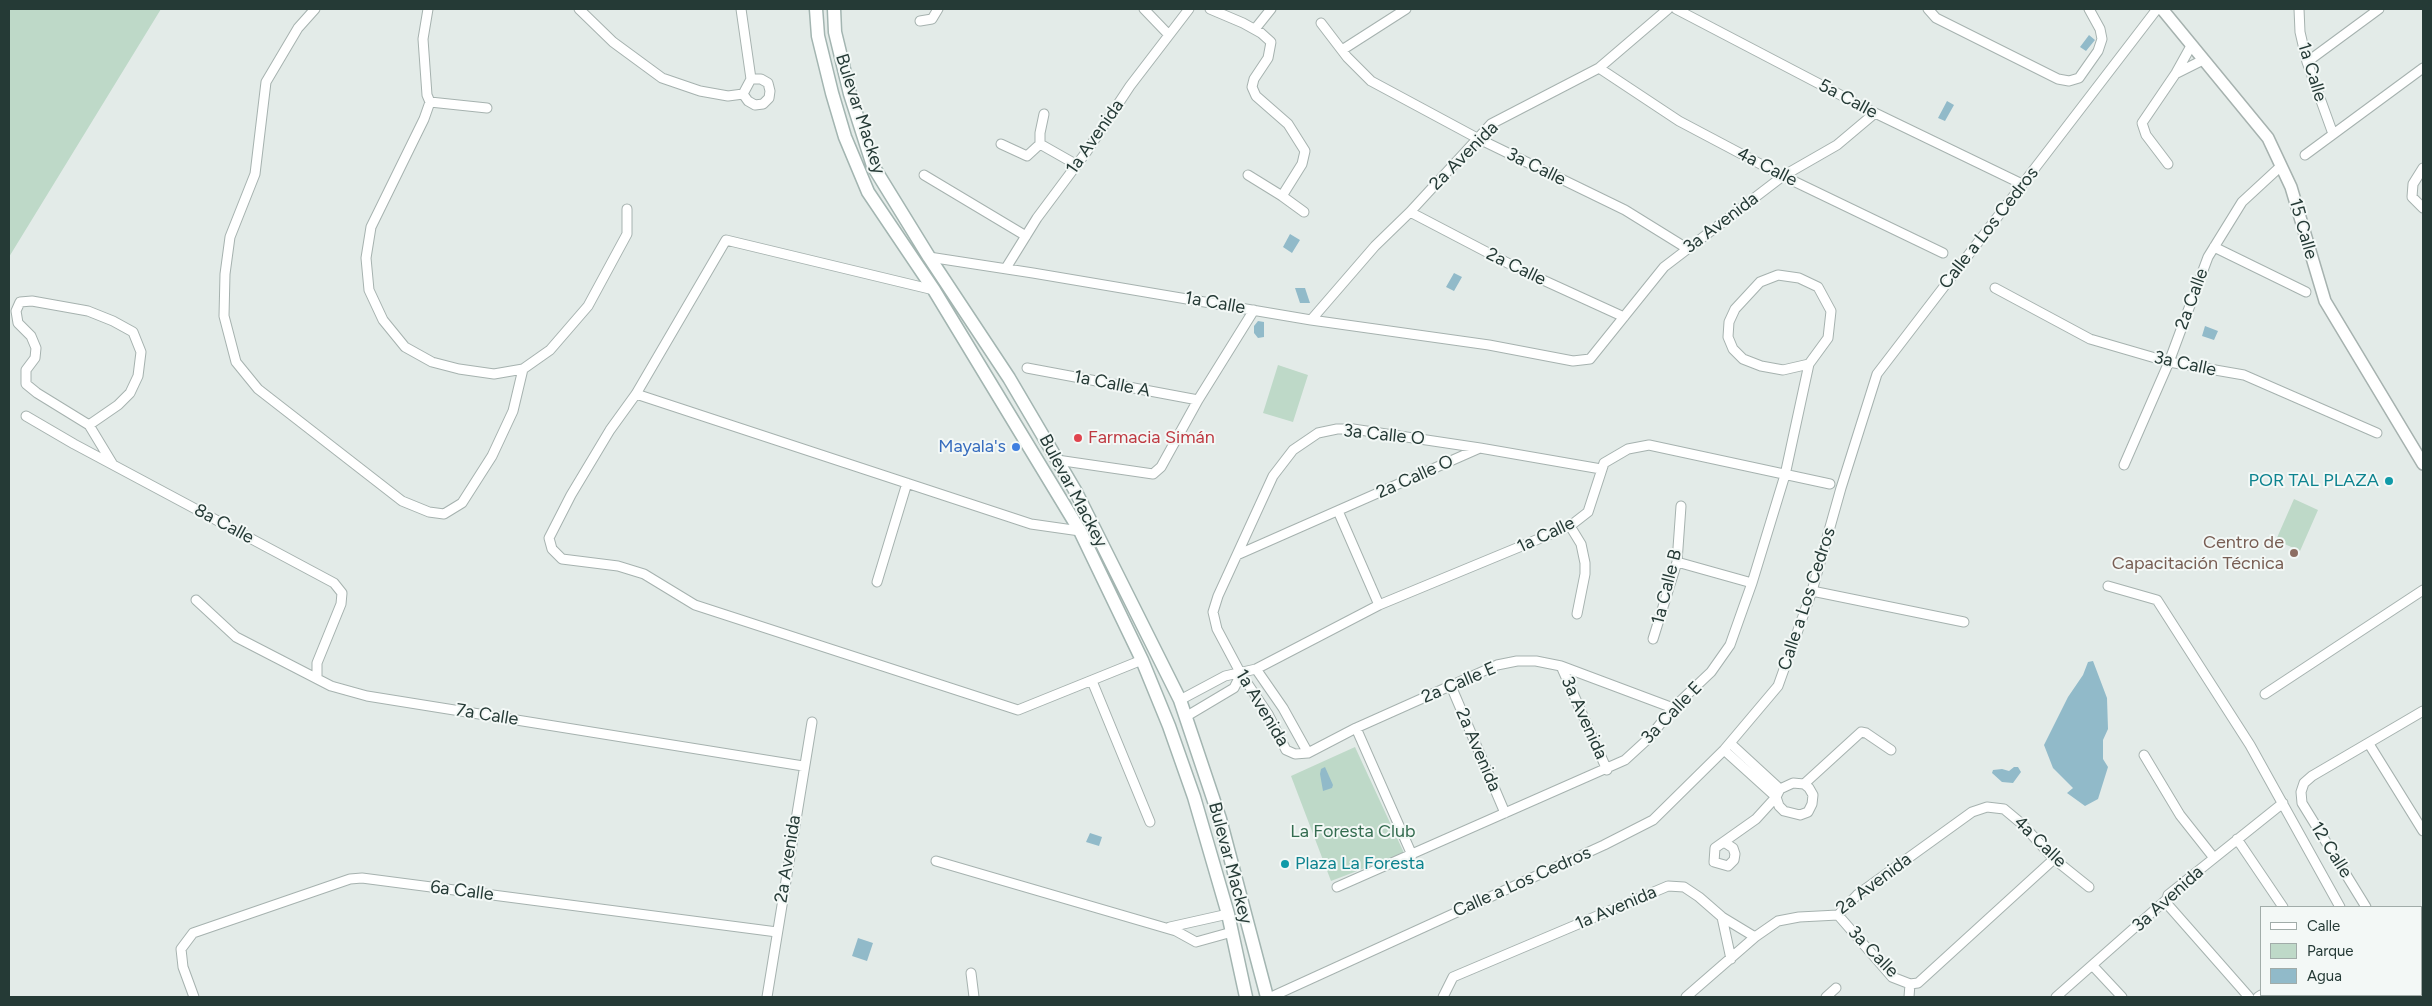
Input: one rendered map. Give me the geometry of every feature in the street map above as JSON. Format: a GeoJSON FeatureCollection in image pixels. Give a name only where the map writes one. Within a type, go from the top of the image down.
{"type":"FeatureCollection","features":[{"type":"Feature","properties":{"kind":"main road","name":"Bulevar Mackey"},"geometry":{"type":"LineString","coordinates":[[816,9],[818,36],[832,93],[852,155],[868,192],[934,290],[1080,531],[1142,660],[1194,796],[1228,914],[1246,997]]}},
{"type":"Feature","properties":{"kind":"main road","name":"Bulevar Mackey"},"geometry":{"type":"LineString","coordinates":[[834,9],[835,32],[848,86],[873,166],[929,257],[1009,378],[1076,492],[1180,700],[1187,716],[1220,819],[1248,933],[1267,997]]}},
{"type":"Feature","properties":{"kind":"main road"},"geometry":{"type":"LineString","coordinates":[[1228,914],[1238,912],[1245,931],[1248,933]]}},
{"type":"Feature","properties":{"kind":"street"},"geometry":{"type":"LineString","coordinates":[[315,9],[298,28],[266,82],[255,174],[230,237],[224,274],[224,316],[236,362],[258,389],[402,501],[429,512],[444,514],[462,503],[492,456],[513,411],[523,369]]}},
{"type":"Feature","properties":{"kind":"street"},"geometry":{"type":"LineString","coordinates":[[428,9],[423,39],[427,95],[430,102],[424,119],[371,228],[366,258],[369,290],[383,320],[405,347],[432,362],[459,369],[494,374],[523,369],[550,350],[588,306],[627,234],[627,209]]}},
{"type":"Feature","properties":{"kind":"street"},"geometry":{"type":"LineString","coordinates":[[578,9],[613,42],[662,78],[700,91],[728,96],[743,94]]}},
{"type":"Feature","properties":{"kind":"street"},"geometry":{"type":"LineString","coordinates":[[741,9],[751,79],[743,94]]}},
{"type":"Feature","properties":{"kind":"street"},"geometry":{"type":"LineString","coordinates":[[920,21],[932,19],[938,9]]}},
{"type":"Feature","properties":{"kind":"street"},"geometry":{"type":"LineString","coordinates":[[1144,9],[1168,34]]}},
{"type":"Feature","properties":{"kind":"street","name":"1a Avenida"},"geometry":{"type":"LineString","coordinates":[[1006,268],[1026,236],[1168,34],[1189,9]]}},
{"type":"Feature","properties":{"kind":"street"},"geometry":{"type":"LineString","coordinates":[[1210,9],[1255,29],[1271,42],[1268,58],[1254,79],[1252,88],[1256,96],[1288,124],[1305,151],[1302,164],[1282,196]]}},
{"type":"Feature","properties":{"kind":"street"},"geometry":{"type":"LineString","coordinates":[[1255,29],[1271,9]]}},
{"type":"Feature","properties":{"kind":"street"},"geometry":{"type":"LineString","coordinates":[[1342,50],[1406,9]]}},
{"type":"Feature","properties":{"kind":"street","name":"2a Avenida"},"geometry":{"type":"LineString","coordinates":[[1311,320],[1375,246],[1410,212],[1491,124],[1600,68],[1668,9]]}},
{"type":"Feature","properties":{"kind":"street","name":"5a Calle"},"geometry":{"type":"LineString","coordinates":[[1676,9],[1875,113],[2022,184]]}},
{"type":"Feature","properties":{"kind":"street"},"geometry":{"type":"LineString","coordinates":[[1928,9],[1936,18],[2058,79],[2069,82],[2079,78],[2098,51],[2102,40],[2100,29],[2090,9]]}},
{"type":"Feature","properties":{"kind":"street","name":"Calle a Los Cedros"},"geometry":{"type":"LineString","coordinates":[[1271,997],[1604,845],[1653,820],[1727,747],[1778,686],[1812,591],[1841,488],[1877,374],[2156,9]]}},
{"type":"Feature","properties":{"kind":"street","name":"15 Calle"},"geometry":{"type":"LineString","coordinates":[[2162,9],[2268,138],[2291,187],[2325,301],[2423,464]]}},
{"type":"Feature","properties":{"kind":"street","name":"1a Calle"},"geometry":{"type":"LineString","coordinates":[[2299,9],[2300,32],[2307,62],[2333,134]]}},
{"type":"Feature","properties":{"kind":"street"},"geometry":{"type":"LineString","coordinates":[[2307,62],[2379,9]]}},
{"type":"Feature","properties":{"kind":"street","name":"3a Calle"},"geometry":{"type":"LineString","coordinates":[[1321,23],[1371,82],[1477,138],[1625,210],[1688,249]]}},
{"type":"Feature","properties":{"kind":"street"},"geometry":{"type":"LineString","coordinates":[[2168,164],[2146,136],[2142,123],[2176,73],[2191,46]]}},
{"type":"Feature","properties":{"kind":"street"},"geometry":{"type":"LineString","coordinates":[[2176,73],[2203,60]]}},
{"type":"Feature","properties":{"kind":"street","name":"4a Calle"},"geometry":{"type":"LineString","coordinates":[[1600,68],[1679,122],[1783,176],[1943,253]]}},
{"type":"Feature","properties":{"kind":"street"},"geometry":{"type":"LineString","coordinates":[[2305,155],[2423,68]]}},
{"type":"Feature","properties":{"kind":"street"},"geometry":{"type":"LineString","coordinates":[[743,94],[748,101],[755,105],[763,104],[769,98],[768,83],[761,79],[751,79]]}},
{"type":"Feature","properties":{"kind":"street"},"geometry":{"type":"LineString","coordinates":[[430,102],[487,108]]}},
{"type":"Feature","properties":{"kind":"street","name":"3a Avenida"},"geometry":{"type":"LineString","coordinates":[[1590,359],[1664,267],[1783,176],[1837,144],[1875,113]]}},
{"type":"Feature","properties":{"kind":"street"},"geometry":{"type":"LineString","coordinates":[[1001,144],[1027,156],[1040,144],[1044,114]]}},
{"type":"Feature","properties":{"kind":"street"},"geometry":{"type":"LineString","coordinates":[[1040,144],[1077,165]]}},
{"type":"Feature","properties":{"kind":"street","name":"2a Calle"},"geometry":{"type":"LineString","coordinates":[[2124,466],[2169,362],[2208,257],[2242,202],[2281,166]]}},
{"type":"Feature","properties":{"kind":"street"},"geometry":{"type":"LineString","coordinates":[[2423,168],[2413,184],[2412,197],[2423,208]]}},
{"type":"Feature","properties":{"kind":"street"},"geometry":{"type":"LineString","coordinates":[[924,175],[1026,236]]}},
{"type":"Feature","properties":{"kind":"street"},"geometry":{"type":"LineString","coordinates":[[1248,175],[1304,212]]}},
{"type":"Feature","properties":{"kind":"street","name":"2a Calle"},"geometry":{"type":"LineString","coordinates":[[1410,212],[1521,270],[1624,317]]}},
{"type":"Feature","properties":{"kind":"street"},"geometry":{"type":"LineString","coordinates":[[934,290],[726,240],[636,394],[582,476],[556,522],[550,538],[552,548],[562,558],[618,566],[644,574],[695,605],[714,609],[1018,710],[1142,660]]}},
{"type":"Feature","properties":{"kind":"street"},"geometry":{"type":"LineString","coordinates":[[2214,247],[2306,292]]}},
{"type":"Feature","properties":{"kind":"street","name":"1a Calle"},"geometry":{"type":"LineString","coordinates":[[929,257],[1006,268],[1311,320],[1471,342],[1573,361],[1590,359]]}},
{"type":"Feature","properties":{"kind":"street"},"geometry":{"type":"LineString","coordinates":[[1778,275],[1799,278],[1818,287],[1831,311],[1828,338],[1809,364],[1783,370],[1761,366],[1743,359],[1733,349],[1728,337],[1729,322],[1735,309],[1760,282],[1778,275]]}},
{"type":"Feature","properties":{"kind":"street","name":"3a Calle"},"geometry":{"type":"LineString","coordinates":[[1995,288],[2090,339],[2169,362],[2244,375],[2377,433]]}},
{"type":"Feature","properties":{"kind":"street"},"geometry":{"type":"LineString","coordinates":[[89,424],[118,405],[130,393],[138,376],[141,352],[133,332],[113,320],[88,311],[32,301],[20,302],[16,311],[18,322],[31,336],[36,348],[35,358],[26,370],[26,384],[37,393],[89,424],[112,463]]}},
{"type":"Feature","properties":{"kind":"street"},"geometry":{"type":"LineString","coordinates":[[1057,460],[1154,474],[1161,467],[1198,400],[1254,310]]}},
{"type":"Feature","properties":{"kind":"street","name":"3a Calle E"},"geometry":{"type":"LineString","coordinates":[[1337,888],[1607,770],[1625,760],[1673,708],[1711,672],[1730,645],[1752,583],[1785,475],[1809,364]]}},
{"type":"Feature","properties":{"kind":"street","name":"1a Calle A"},"geometry":{"type":"LineString","coordinates":[[1027,368],[1198,400]]}},
{"type":"Feature","properties":{"kind":"street"},"geometry":{"type":"LineString","coordinates":[[636,394],[1031,524],[1080,531]]}},
{"type":"Feature","properties":{"kind":"street","name":"8a Calle"},"geometry":{"type":"LineString","coordinates":[[26,416],[334,584],[342,594],[342,604],[316,663],[317,677]]}},
{"type":"Feature","properties":{"kind":"street","name":"3a Calle O"},"geometry":{"type":"LineString","coordinates":[[1237,555],[1273,476],[1293,450],[1318,433],[1337,429],[1353,429],[1480,448]]}},
{"type":"Feature","properties":{"kind":"street"},"geometry":{"type":"LineString","coordinates":[[1480,448],[1601,469],[1607,459],[1628,449],[1649,445],[1830,484]]}},
{"type":"Feature","properties":{"kind":"street","name":"2a Calle O"},"geometry":{"type":"LineString","coordinates":[[1237,555],[1480,448]]}},
{"type":"Feature","properties":{"kind":"street","name":"1a Calle"},"geometry":{"type":"LineString","coordinates":[[1180,700],[1225,676],[1241,674],[1256,669],[1379,605],[1570,526],[1588,512],[1601,469]]}},
{"type":"Feature","properties":{"kind":"street"},"geometry":{"type":"LineString","coordinates":[[877,582],[907,484]]}},
{"type":"Feature","properties":{"kind":"street","name":"1a Calle B"},"geometry":{"type":"LineString","coordinates":[[1654,639],[1677,562],[1681,506]]}},
{"type":"Feature","properties":{"kind":"street"},"geometry":{"type":"LineString","coordinates":[[1338,511],[1379,605]]}},
{"type":"Feature","properties":{"kind":"street"},"geometry":{"type":"LineString","coordinates":[[1570,526],[1581,544],[1585,563],[1585,574],[1577,614]]}},
{"type":"Feature","properties":{"kind":"street","name":"1a Avenida"},"geometry":{"type":"LineString","coordinates":[[1237,555],[1218,596],[1213,612],[1217,630],[1241,674],[1268,714],[1286,750],[1295,754],[1308,752],[1283,708],[1256,669]]}},
{"type":"Feature","properties":{"kind":"street"},"geometry":{"type":"LineString","coordinates":[[1677,562],[1752,583]]}},
{"type":"Feature","properties":{"kind":"street"},"geometry":{"type":"LineString","coordinates":[[2108,586],[2157,600],[2208,676],[2283,803],[2339,906]]}},
{"type":"Feature","properties":{"kind":"street"},"geometry":{"type":"LineString","coordinates":[[2265,694],[2423,590]]}},
{"type":"Feature","properties":{"kind":"street"},"geometry":{"type":"LineString","coordinates":[[1812,591],[1964,622]]}},
{"type":"Feature","properties":{"kind":"street","name":"7a Calle"},"geometry":{"type":"LineString","coordinates":[[196,600],[236,637],[317,677],[331,686],[366,696],[803,766]]}},
{"type":"Feature","properties":{"kind":"street","name":"2a Calle E"},"geometry":{"type":"LineString","coordinates":[[1308,752],[1356,728],[1497,665],[1517,661],[1536,661],[1561,666],[1673,708]]}},
{"type":"Feature","properties":{"kind":"street","name":"3a Avenida"},"geometry":{"type":"LineString","coordinates":[[1561,666],[1607,770]]}},
{"type":"Feature","properties":{"kind":"street"},"geometry":{"type":"LineString","coordinates":[[1187,716],[1234,688],[1241,674]]}},
{"type":"Feature","properties":{"kind":"street"},"geometry":{"type":"LineString","coordinates":[[1092,681],[1150,822]]}},
{"type":"Feature","properties":{"kind":"street","name":"2a Avenida"},"geometry":{"type":"LineString","coordinates":[[1451,686],[1505,813]]}},
{"type":"Feature","properties":{"kind":"street"},"geometry":{"type":"LineString","coordinates":[[2423,711],[2369,744],[2423,831]]}},
{"type":"Feature","properties":{"kind":"street","name":"2a Avenida"},"geometry":{"type":"LineString","coordinates":[[767,997],[803,766],[812,722]]}},
{"type":"Feature","properties":{"kind":"street"},"geometry":{"type":"LineString","coordinates":[[1356,728],[1412,855]]}},
{"type":"Feature","properties":{"kind":"street"},"geometry":{"type":"LineString","coordinates":[[1804,784],[1858,734],[1866,733],[1891,750]]}},
{"type":"Feature","properties":{"kind":"street","name":"12 Calle"},"geometry":{"type":"LineString","coordinates":[[2365,906],[2302,803],[2301,792],[2304,783],[2312,776],[2369,744]]}},
{"type":"Feature","properties":{"kind":"street"},"geometry":{"type":"LineString","coordinates":[[1724,842],[1756,819],[1778,793],[1793,783],[1804,784],[1813,795],[1812,804],[1808,812],[1800,815],[1784,812],[1778,806],[1778,793],[1727,747]]}},
{"type":"Feature","properties":{"kind":"street"},"geometry":{"type":"LineString","coordinates":[[2144,755],[2180,815],[2214,858]]}},
{"type":"Feature","properties":{"kind":"street","name":"3a Avenida"},"geometry":{"type":"LineString","coordinates":[[2056,997],[2167,900],[2168,895],[2283,803]]}},
{"type":"Feature","properties":{"kind":"street","name":"2a Avenida"},"geometry":{"type":"LineString","coordinates":[[1686,997],[1755,937],[1778,921],[1799,917],[1838,915],[1857,895],[1972,812],[1987,807]]}},
{"type":"Feature","properties":{"kind":"street","name":"4a Calle"},"geometry":{"type":"LineString","coordinates":[[1987,807],[2004,809],[2022,824],[2054,859],[2090,887]]}},
{"type":"Feature","properties":{"kind":"street"},"geometry":{"type":"LineString","coordinates":[[2237,839],[2282,906]]}},
{"type":"Feature","properties":{"kind":"street"},"geometry":{"type":"LineString","coordinates":[[1909,997],[1910,984],[1918,982],[2054,859]]}},
{"type":"Feature","properties":{"kind":"street"},"geometry":{"type":"LineString","coordinates":[[936,861],[1167,928],[1196,942],[1232,932]]}},
{"type":"Feature","properties":{"kind":"street","name":"6a Calle"},"geometry":{"type":"LineString","coordinates":[[194,997],[183,966],[181,949],[193,933],[350,879],[362,878],[777,932]]}},
{"type":"Feature","properties":{"kind":"street","name":"1a Avenida"},"geometry":{"type":"LineString","coordinates":[[1443,997],[1454,977],[1668,886],[1684,887],[1699,896],[1722,917]]}},
{"type":"Feature","properties":{"kind":"street"},"geometry":{"type":"LineString","coordinates":[[2167,900],[2168,905],[2249,997]]}},
{"type":"Feature","properties":{"kind":"street"},"geometry":{"type":"LineString","coordinates":[[1167,928],[1228,914]]}},
{"type":"Feature","properties":{"kind":"street","name":"3a Calle"},"geometry":{"type":"LineString","coordinates":[[1838,915],[1892,977],[1910,984]]}},
{"type":"Feature","properties":{"kind":"street"},"geometry":{"type":"LineString","coordinates":[[1722,917],[1755,937]]}},
{"type":"Feature","properties":{"kind":"street"},"geometry":{"type":"LineString","coordinates":[[1722,917],[1731,959]]}},
{"type":"Feature","properties":{"kind":"street"},"geometry":{"type":"LineString","coordinates":[[2093,966],[2122,997]]}},
{"type":"Feature","properties":{"kind":"street"},"geometry":{"type":"LineString","coordinates":[[971,973],[974,997]]}},
{"type":"Feature","properties":{"kind":"street"},"geometry":{"type":"LineString","coordinates":[[1826,997],[1836,988]]}},
{"type":"Feature","properties":{"kind":"green space"},"geometry":{"type":"Polygon","coordinates":[[[9,9],[161,9],[9,257],[9,9]]]}},
{"type":"Feature","properties":{"kind":"green space"},"geometry":{"type":"Polygon","coordinates":[[[1278,365],[1308,375],[1293,422],[1263,413],[1278,365]]]}},
{"type":"Feature","properties":{"kind":"green space"},"geometry":{"type":"Polygon","coordinates":[[[2294,499],[2318,510],[2300,551],[2276,540],[2294,499]]]}},
{"type":"Feature","properties":{"kind":"green space","name":"La Foresta Club"},"geometry":{"type":"Polygon","coordinates":[[[1355,747],[1404,853],[1331,881],[1291,776],[1355,747]]]}},
{"type":"Feature","properties":{"kind":"water"},"geometry":{"type":"Polygon","coordinates":[[[2089,35],[2095,40],[2086,51],[2080,47],[2089,35]]]}},
{"type":"Feature","properties":{"kind":"water"},"geometry":{"type":"Polygon","coordinates":[[[1947,101],[1954,105],[1945,121],[1938,118],[1947,101]]]}},
{"type":"Feature","properties":{"kind":"water"},"geometry":{"type":"Polygon","coordinates":[[[1290,234],[1300,240],[1292,253],[1283,247],[1290,234]]]}},
{"type":"Feature","properties":{"kind":"water"},"geometry":{"type":"Polygon","coordinates":[[[1454,273],[1462,277],[1454,291],[1446,287],[1454,273]]]}},
{"type":"Feature","properties":{"kind":"water"},"geometry":{"type":"Polygon","coordinates":[[[1295,288],[1305,288],[1310,303],[1300,303],[1295,288]]]}},
{"type":"Feature","properties":{"kind":"water"},"geometry":{"type":"Polygon","coordinates":[[[1258,321],[1264,322],[1264,337],[1258,338],[1254,333],[1254,326],[1258,321]]]}},
{"type":"Feature","properties":{"kind":"water"},"geometry":{"type":"Polygon","coordinates":[[[2205,326],[2218,331],[2214,340],[2202,336],[2205,326]]]}},
{"type":"Feature","properties":{"kind":"water"},"geometry":{"type":"Polygon","coordinates":[[[2093,661],[2107,698],[2108,729],[2103,740],[2103,759],[2108,767],[2098,799],[2085,806],[2067,793],[2073,788],[2053,768],[2044,745],[2068,697],[2083,675],[2088,662],[2093,661]]]}},
{"type":"Feature","properties":{"kind":"water"},"geometry":{"type":"Polygon","coordinates":[[[1325,767],[1333,785],[1332,788],[1323,791],[1320,774],[1321,769],[1325,767]]]}},
{"type":"Feature","properties":{"kind":"water"},"geometry":{"type":"Polygon","coordinates":[[[2014,767],[2018,767],[2021,772],[2013,783],[2002,782],[1992,773],[1993,770],[2002,769],[2009,771],[2014,767]]]}},
{"type":"Feature","properties":{"kind":"water"},"geometry":{"type":"Polygon","coordinates":[[[1090,833],[1102,837],[1099,846],[1086,842],[1090,833]]]}},
{"type":"Feature","properties":{"kind":"water"},"geometry":{"type":"Polygon","coordinates":[[[858,938],[873,943],[867,961],[852,956],[858,938]]]}},
{"type":"Feature","properties":{"kind":"place","name":"Farmacia Simán"},"geometry":{"type":"Point","coordinates":[1078,438]}},
{"type":"Feature","properties":{"kind":"place","name":"Mayala's"},"geometry":{"type":"Point","coordinates":[1016,447]}},
{"type":"Feature","properties":{"kind":"place","name":"POR TAL PLAZA"},"geometry":{"type":"Point","coordinates":[2389,481]}},
{"type":"Feature","properties":{"kind":"place","name":"Centro de Capacitación Técnica"},"geometry":{"type":"Point","coordinates":[2294,553]}},
{"type":"Feature","properties":{"kind":"place","name":"Plaza La Foresta"},"geometry":{"type":"Point","coordinates":[1285,864]}}]}
